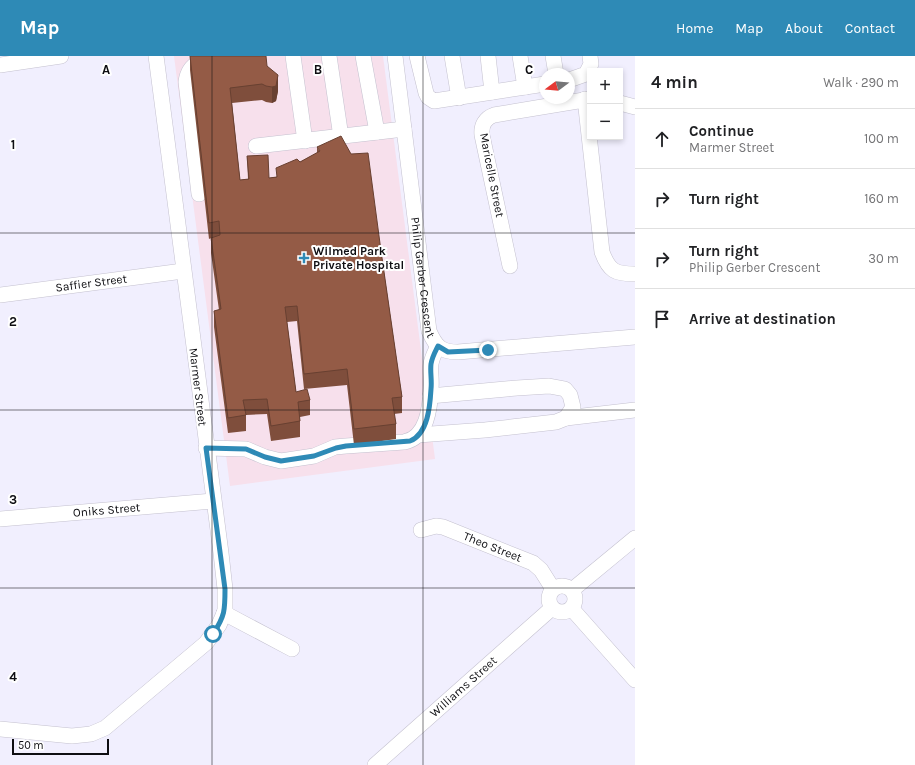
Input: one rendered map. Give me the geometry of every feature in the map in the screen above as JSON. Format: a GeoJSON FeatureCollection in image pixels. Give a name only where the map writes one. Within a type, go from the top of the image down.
{"type":"FeatureCollection","features":[{"type":"Feature","properties":{"kind":"street"},"geometry":{"type":"LineString","coordinates":[[0,65],[61,56]]}},
{"type":"Feature","properties":{"kind":"street","name":"Marmer Street"},"geometry":{"type":"LineString","coordinates":[[0,729],[72,736],[91,734],[105,728],[206,643],[219,625],[224,613],[225,589],[156,56]]}},
{"type":"Feature","properties":{"kind":"street"},"geometry":{"type":"LineString","coordinates":[[199,194],[186,82],[187,76],[190,70],[200,61],[229,56]]}},
{"type":"Feature","properties":{"kind":"street"},"geometry":{"type":"LineString","coordinates":[[293,56],[305,141]]}},
{"type":"Feature","properties":{"kind":"street"},"geometry":{"type":"LineString","coordinates":[[328,56],[341,137]]}},
{"type":"Feature","properties":{"kind":"street"},"geometry":{"type":"LineString","coordinates":[[363,56],[376,132]]}},
{"type":"Feature","properties":{"kind":"street","name":"Philip Gerber Crescent"},"geometry":{"type":"LineString","coordinates":[[395,56],[429,331],[438,346],[448,352],[458,352],[635,337]]}},
{"type":"Feature","properties":{"kind":"street"},"geometry":{"type":"LineString","coordinates":[[417,56],[428,97],[437,101],[539,85]]}},
{"type":"Feature","properties":{"kind":"street"},"geometry":{"type":"LineString","coordinates":[[452,56],[459,98]]}},
{"type":"Feature","properties":{"kind":"street"},"geometry":{"type":"LineString","coordinates":[[488,56],[492,92]]}},
{"type":"Feature","properties":{"kind":"street"},"geometry":{"type":"LineString","coordinates":[[520,56],[525,87]]}},
{"type":"Feature","properties":{"kind":"street"},"geometry":{"type":"LineString","coordinates":[[553,56],[555,68]]}},
{"type":"Feature","properties":{"kind":"street"},"geometry":{"type":"LineString","coordinates":[[575,78],[586,74],[590,62]]}},
{"type":"Feature","properties":{"kind":"street","name":"Maricelle Street"},"geometry":{"type":"LineString","coordinates":[[510,266],[482,135],[483,124],[494,115],[587,99]]}},
{"type":"Feature","properties":{"kind":"street"},"geometry":{"type":"LineString","coordinates":[[588,104],[602,252],[608,265],[616,272],[623,274],[635,274]]}},
{"type":"Feature","properties":{"kind":"street"},"geometry":{"type":"LineString","coordinates":[[623,104],[635,107]]}},
{"type":"Feature","properties":{"kind":"street"},"geometry":{"type":"LineString","coordinates":[[256,146],[404,129]]}},
{"type":"Feature","properties":{"kind":"street","name":"Saffier Street"},"geometry":{"type":"LineString","coordinates":[[0,295],[183,271]]}},
{"type":"Feature","properties":{"kind":"street"},"geometry":{"type":"LineString","coordinates":[[206,448],[246,449],[265,457],[281,461],[314,456],[346,446],[410,441],[418,435],[424,426],[430,396],[431,363],[438,346]]}},
{"type":"Feature","properties":{"kind":"street"},"geometry":{"type":"LineString","coordinates":[[430,396],[549,386],[561,388],[567,391],[572,403],[572,410],[566,418]]}},
{"type":"Feature","properties":{"kind":"street"},"geometry":{"type":"LineString","coordinates":[[418,435],[556,422],[566,418],[635,410]]}},
{"type":"Feature","properties":{"kind":"street","name":"Oniks Street"},"geometry":{"type":"LineString","coordinates":[[0,519],[213,501]]}},
{"type":"Feature","properties":{"kind":"street","name":"Theo Street"},"geometry":{"type":"LineString","coordinates":[[421,530],[436,526],[443,527],[532,563],[541,570],[553,589]]}},
{"type":"Feature","properties":{"kind":"street"},"geometry":{"type":"LineString","coordinates":[[572,590],[635,538]]}},
{"type":"Feature","properties":{"kind":"street"},"geometry":{"type":"LineString","coordinates":[[561,586],[572,590],[575,597],[572,609],[568,612],[559,613],[552,608],[548,601],[550,592],[553,589],[561,586]]}},
{"type":"Feature","properties":{"kind":"street","name":"Williams Street"},"geometry":{"type":"LineString","coordinates":[[375,765],[552,608]]}},
{"type":"Feature","properties":{"kind":"street"},"geometry":{"type":"LineString","coordinates":[[572,609],[635,680]]}},
{"type":"Feature","properties":{"kind":"street"},"geometry":{"type":"LineString","coordinates":[[224,613],[292,649]]}},
{"type":"Feature","properties":{"kind":"shaded area","name":"Wilmed Park Private Hospital"},"geometry":{"type":"Polygon","coordinates":[[[174,56],[383,56],[435,459],[230,486],[174,56]]]}},
{"type":"Feature","properties":{"kind":"building"},"geometry":{"type":"Polygon","coordinates":[[[190,56],[266,56],[267,66],[278,75],[276,86],[272,87],[262,84],[230,88],[240,180],[249,179],[247,156],[268,155],[269,178],[277,177],[276,168],[297,159],[300,162],[320,151],[317,147],[341,136],[351,154],[368,153],[402,397],[392,398],[396,424],[354,429],[347,369],[304,374],[297,306],[285,307],[296,392],[307,389],[310,400],[298,402],[300,421],[271,426],[267,399],[243,400],[246,415],[228,418],[214,311],[221,309],[211,238],[220,235],[219,221],[209,223],[190,56]]]}},
{"type":"Feature","properties":{"kind":"place","name":"Wilmed Park Private Hospital"},"geometry":{"type":"Point","coordinates":[304,258]}},
{"type":"Feature","properties":{"kind":"route"},"geometry":{"type":"LineString","coordinates":[[213,634],[225,611],[225,589],[206,448],[246,449],[265,457],[281,461],[314,456],[322,454],[328,450],[346,446],[414,440],[422,431],[426,419],[431,389],[431,363],[438,346],[440,349],[448,352],[488,350]]}}]}
